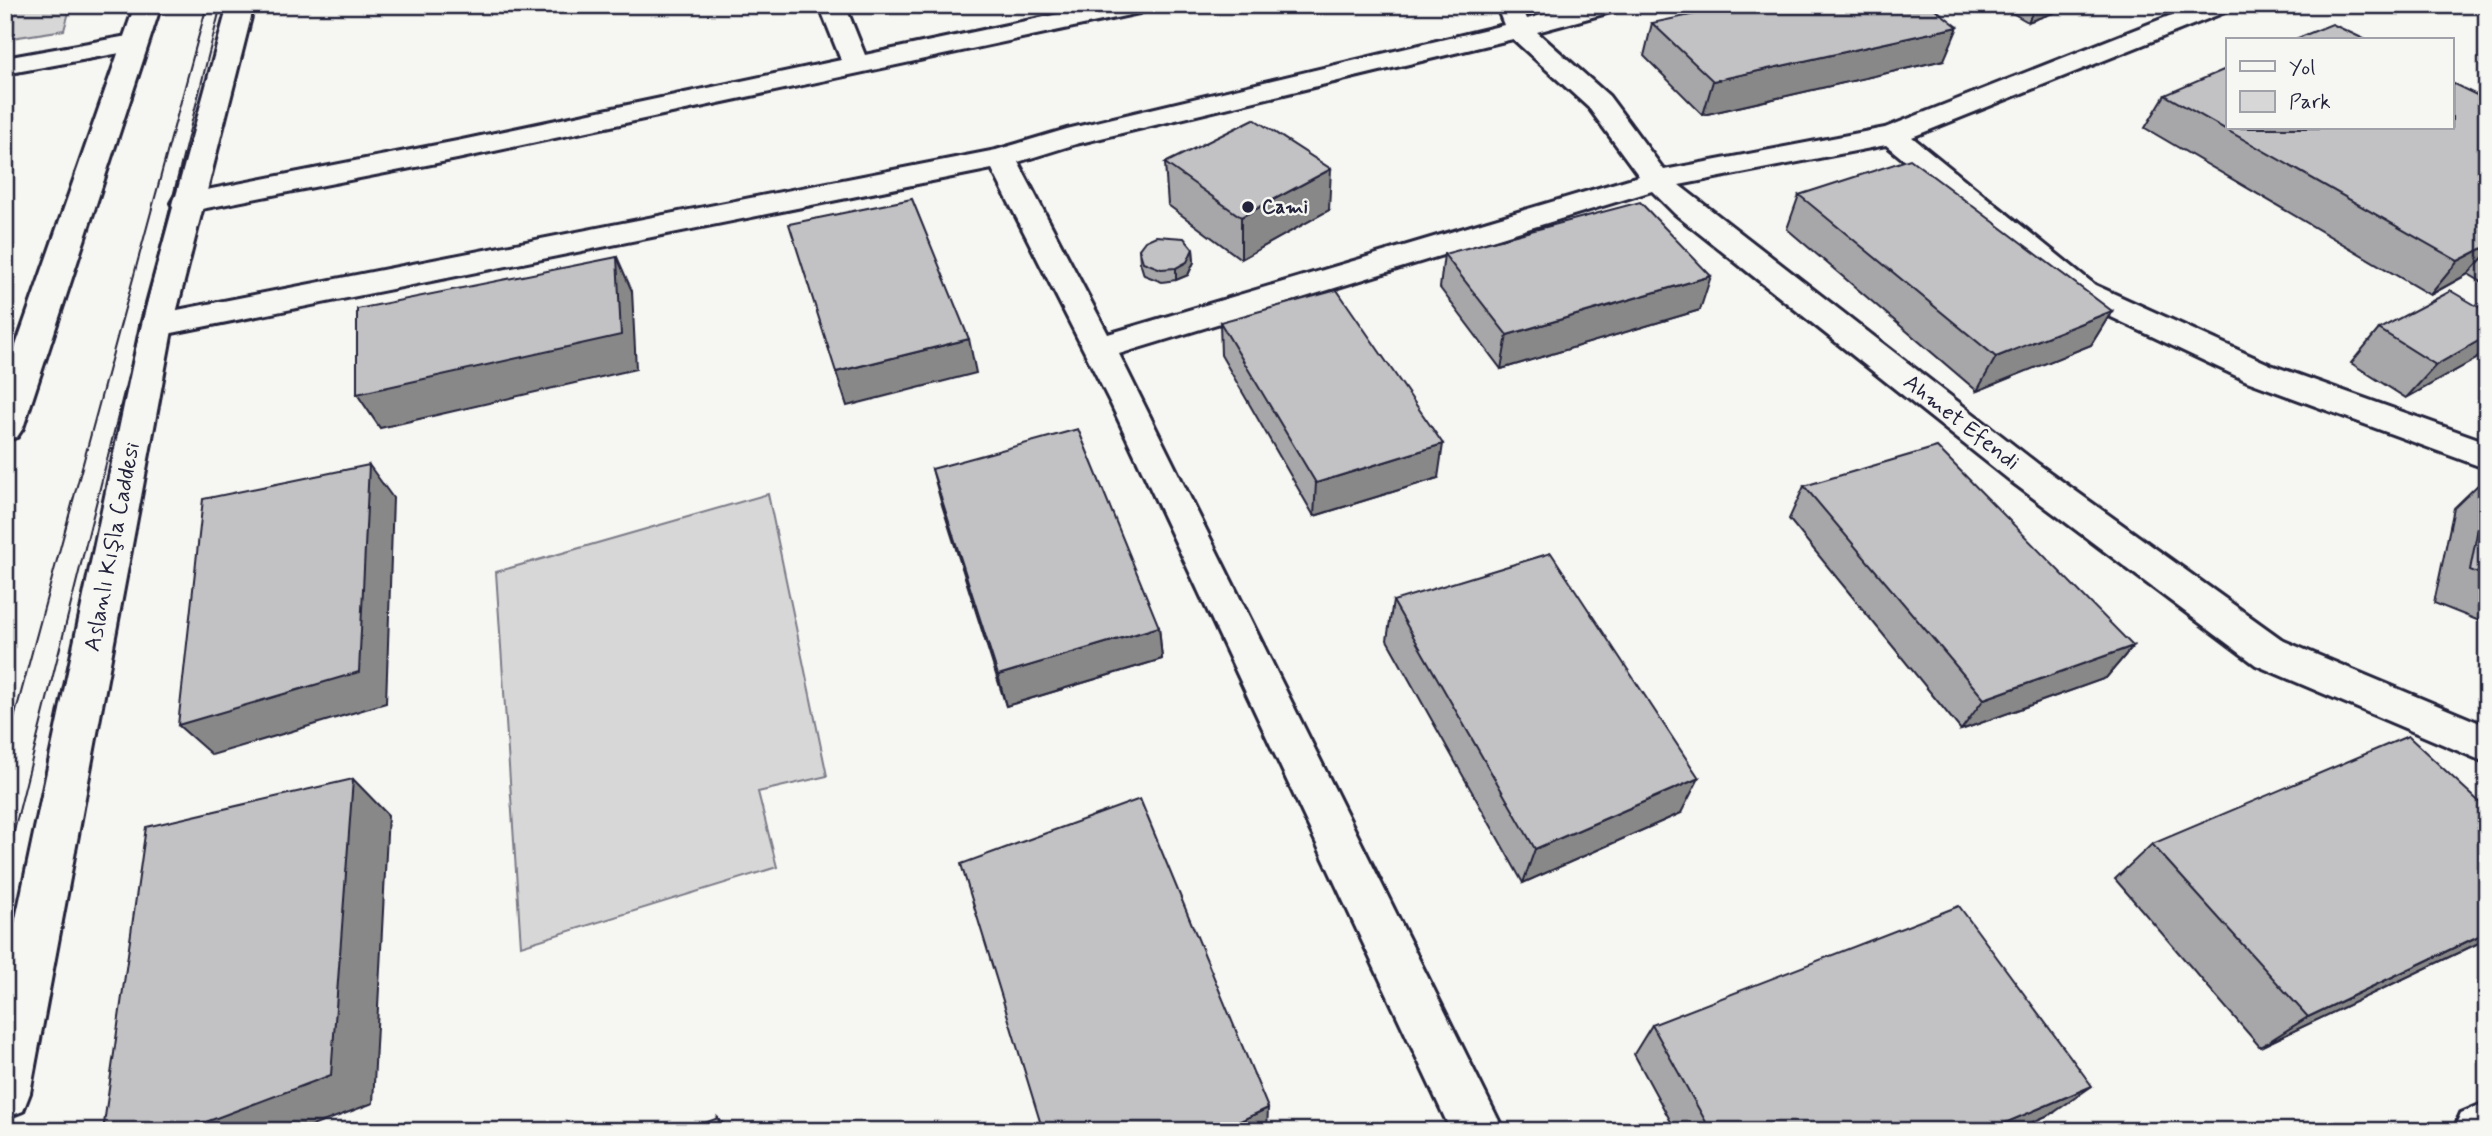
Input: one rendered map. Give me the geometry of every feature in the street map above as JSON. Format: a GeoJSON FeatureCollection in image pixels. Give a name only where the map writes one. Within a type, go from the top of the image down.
{"type":"FeatureCollection","features":[{"type":"Feature","properties":{"kind":"street"},"geometry":{"type":"LineString","coordinates":[[5,428],[148,5]]}},
{"type":"Feature","properties":{"kind":"street","name":"Aslanlı Kışla Caddesi"},"geometry":{"type":"LineString","coordinates":[[5,1093],[157,326],[186,203],[241,5]]}},
{"type":"Feature","properties":{"kind":"street"},"geometry":{"type":"LineString","coordinates":[[832,5],[856,65]]}},
{"type":"Feature","properties":{"kind":"street"},"geometry":{"type":"LineString","coordinates":[[186,203],[457,150],[1139,5]]}},
{"type":"Feature","properties":{"kind":"street"},"geometry":{"type":"LineString","coordinates":[[157,326],[576,240],[1001,158],[1514,17],[1609,5]]}},
{"type":"Feature","properties":{"kind":"street"},"geometry":{"type":"LineString","coordinates":[[1099,348],[1657,180],[1892,135],[2221,5]]}},
{"type":"Feature","properties":{"kind":"street","name":"Ahmet Efendi"},"geometry":{"type":"LineString","coordinates":[[1514,17],[1599,102],[1657,180],[1686,207],[2025,473],[2270,653],[2487,745]]}},
{"type":"Feature","properties":{"kind":"street"},"geometry":{"type":"LineString","coordinates":[[5,66],[133,43]]}},
{"type":"Feature","properties":{"kind":"street"},"geometry":{"type":"LineString","coordinates":[[1892,135],[2084,292],[2259,373],[2487,456]]}},
{"type":"Feature","properties":{"kind":"street"},"geometry":{"type":"LineString","coordinates":[[1001,158],[1099,348],[1478,1131]]}},
{"type":"Feature","properties":{"kind":"street"},"geometry":{"type":"LineString","coordinates":[[2479,1131],[2487,1128]]}},
{"type":"Feature","properties":{"kind":"green space"},"geometry":{"type":"Polygon","coordinates":[[[5,5],[71,5],[64,30],[5,39],[5,5]]]}},
{"type":"Feature","properties":{"kind":"green space"},"geometry":{"type":"Polygon","coordinates":[[[768,494],[827,776],[758,792],[777,867],[521,946],[496,572],[768,494]]]}},
{"type":"Feature","properties":{"kind":"building"},"geometry":{"type":"Polygon","coordinates":[[[1738,5],[1930,5],[1958,27],[1713,81],[1652,23],[1738,5]]]}},
{"type":"Feature","properties":{"kind":"building"},"geometry":{"type":"Polygon","coordinates":[[[2332,24],[2362,38],[2298,38],[2332,24]]]}},
{"type":"Feature","properties":{"kind":"building"},"geometry":{"type":"Polygon","coordinates":[[[2226,69],[2226,130],[2165,95],[2226,69]]]}},
{"type":"Feature","properties":{"kind":"building"},"geometry":{"type":"Polygon","coordinates":[[[2454,84],[2487,100],[2487,246],[2458,261],[2227,130],[2454,130],[2454,84]]]}},
{"type":"Feature","properties":{"kind":"building"},"geometry":{"type":"Polygon","coordinates":[[[1254,119],[1331,169],[1241,217],[1165,163],[1254,119]]]}},
{"type":"Feature","properties":{"kind":"building"},"geometry":{"type":"Polygon","coordinates":[[[1910,159],[2112,311],[1996,357],[1799,195],[1910,159]]]}},
{"type":"Feature","properties":{"kind":"building"},"geometry":{"type":"Polygon","coordinates":[[[912,199],[969,339],[836,372],[789,224],[912,199]]]}},
{"type":"Feature","properties":{"kind":"building"},"geometry":{"type":"Polygon","coordinates":[[[1640,202],[1711,276],[1507,335],[1444,254],[1640,202]]]}},
{"type":"Feature","properties":{"kind":"building"},"geometry":{"type":"Polygon","coordinates":[[[1156,236],[1184,238],[1193,249],[1187,262],[1176,268],[1161,269],[1143,262],[1139,249],[1145,241],[1156,236]]]}},
{"type":"Feature","properties":{"kind":"building"},"geometry":{"type":"Polygon","coordinates":[[[617,257],[621,335],[357,394],[357,309],[617,257]]]}},
{"type":"Feature","properties":{"kind":"building"},"geometry":{"type":"Polygon","coordinates":[[[1337,290],[1443,444],[1316,483],[1220,322],[1337,290]]]}},
{"type":"Feature","properties":{"kind":"building"},"geometry":{"type":"Polygon","coordinates":[[[2451,291],[2487,312],[2487,336],[2436,365],[2379,329],[2451,291]]]}},
{"type":"Feature","properties":{"kind":"building"},"geometry":{"type":"Polygon","coordinates":[[[1078,429],[1159,627],[998,675],[932,469],[1078,429]]]}},
{"type":"Feature","properties":{"kind":"building"},"geometry":{"type":"Polygon","coordinates":[[[1937,447],[2133,646],[1984,699],[1804,486],[1937,447]]]}},
{"type":"Feature","properties":{"kind":"building"},"geometry":{"type":"Polygon","coordinates":[[[369,465],[359,672],[178,725],[203,499],[369,465]]]}},
{"type":"Feature","properties":{"kind":"building"},"geometry":{"type":"Polygon","coordinates":[[[2487,481],[2487,577],[2470,570],[2487,481]]]}},
{"type":"Feature","properties":{"kind":"building"},"geometry":{"type":"Polygon","coordinates":[[[1551,553],[1699,778],[1535,849],[1393,601],[1551,553]]]}},
{"type":"Feature","properties":{"kind":"building"},"geometry":{"type":"Polygon","coordinates":[[[2408,736],[2487,809],[2487,932],[2308,1017],[2152,844],[2408,736]]]}},
{"type":"Feature","properties":{"kind":"building"},"geometry":{"type":"Polygon","coordinates":[[[353,779],[331,1075],[182,1131],[103,1131],[146,827],[353,779]]]}},
{"type":"Feature","properties":{"kind":"building"},"geometry":{"type":"Polygon","coordinates":[[[1140,799],[1268,1108],[1219,1131],[1043,1131],[961,864],[1140,799]]]}},
{"type":"Feature","properties":{"kind":"building"},"geometry":{"type":"Polygon","coordinates":[[[1959,906],[2092,1086],[1986,1131],[1711,1131],[1652,1025],[1959,906]]]}},
{"type":"Feature","properties":{"kind":"building"},"geometry":{"type":"Polygon","coordinates":[[[718,1118],[721,1131],[683,1131],[718,1118]]]}},
{"type":"Feature","properties":{"kind":"tram line"},"geometry":{"type":"LineString","coordinates":[[5,752],[207,5]]}},
{"type":"Feature","properties":{"kind":"tram line"},"geometry":{"type":"LineString","coordinates":[[5,867],[221,5]]}},
{"type":"Feature","properties":{"kind":"place","name":"Cami"},"geometry":{"type":"Point","coordinates":[1248,207]}}]}
